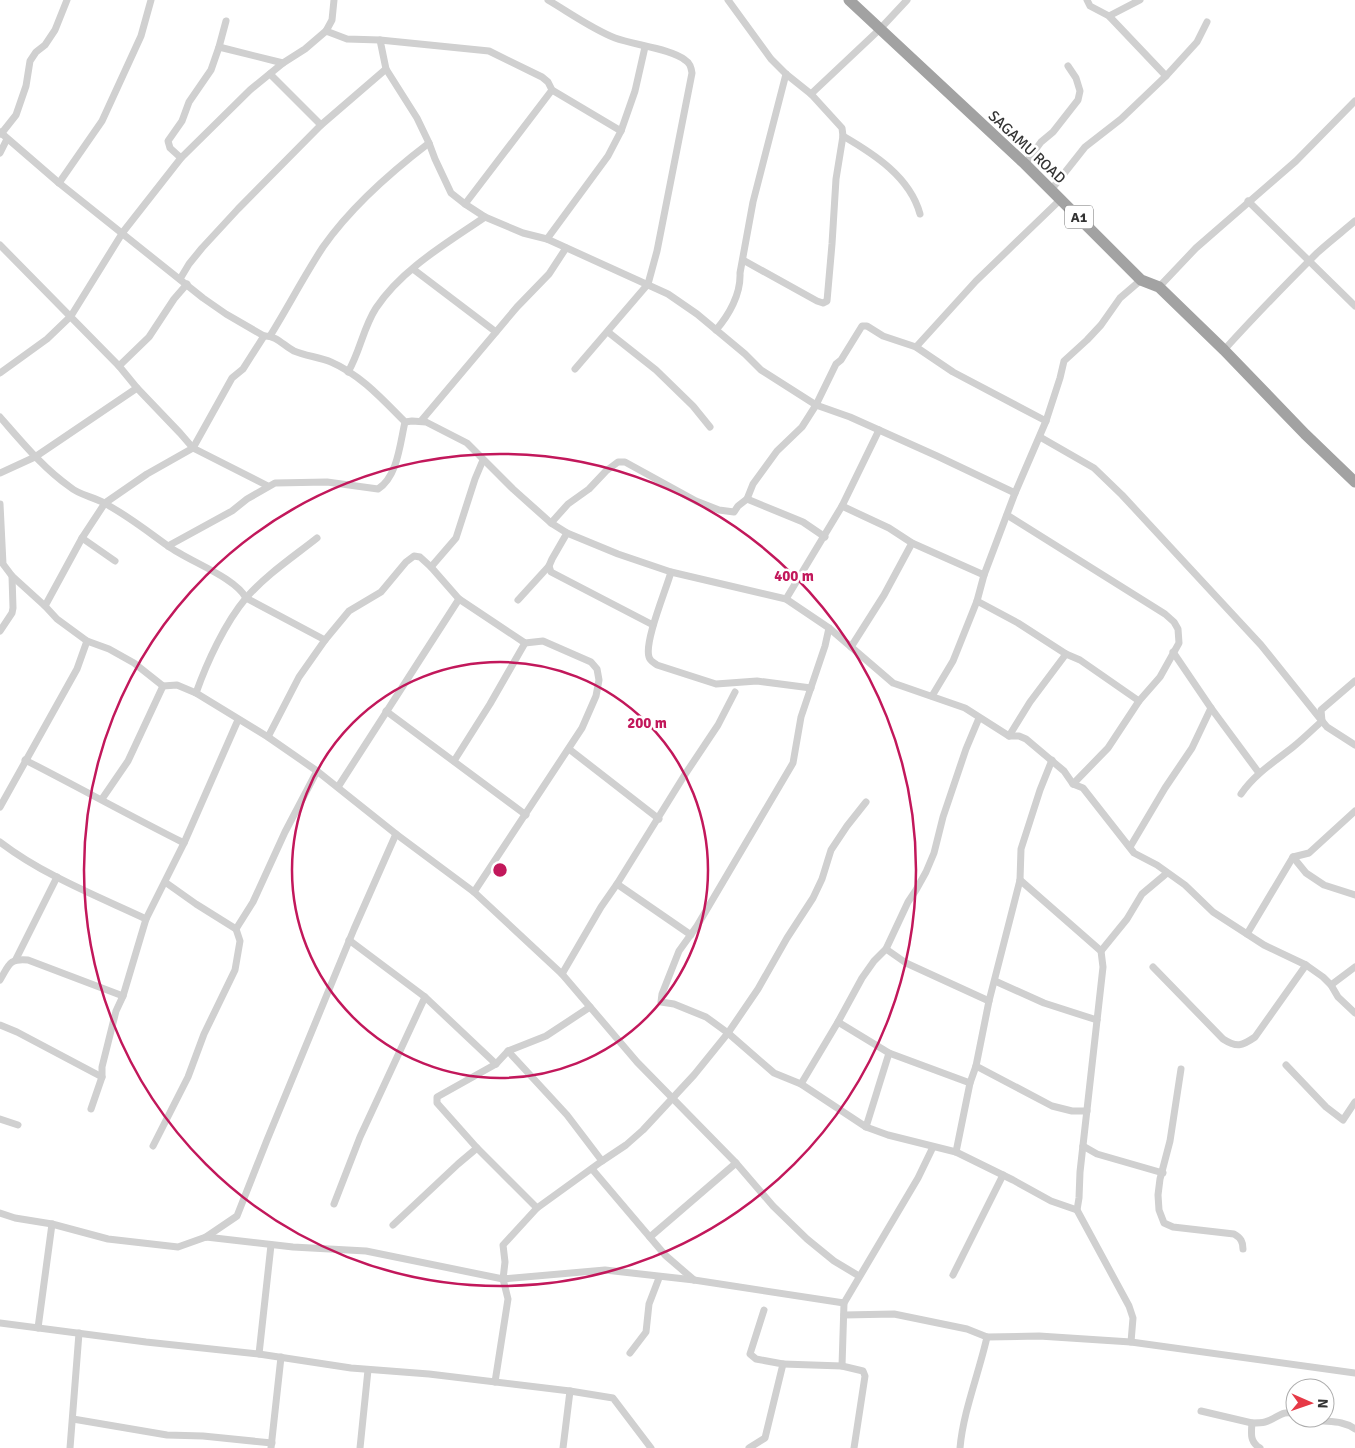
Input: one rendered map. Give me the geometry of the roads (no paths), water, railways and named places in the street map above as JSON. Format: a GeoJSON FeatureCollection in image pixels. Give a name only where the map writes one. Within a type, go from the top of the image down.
{"type":"FeatureCollection","features":[{"type":"Feature","properties":{"kind":"highway","name":"SAGAMU ROAD"},"geometry":{"type":"LineString","coordinates":[[849,0],[1025,164],[1141,280],[1159,287],[1355,482]]}},
{"type":"Feature","properties":{"kind":"street"},"geometry":{"type":"LineString","coordinates":[[0,152],[3,135],[16,115],[26,86],[30,61],[36,52],[45,45],[55,30],[67,0]]}},
{"type":"Feature","properties":{"kind":"street"},"geometry":{"type":"LineString","coordinates":[[59,183],[102,122],[141,36],[151,0]]}},
{"type":"Feature","properties":{"kind":"street"},"geometry":{"type":"LineString","coordinates":[[0,373],[47,339],[71,316],[123,232],[180,158],[250,90],[326,31],[332,20],[334,0]]}},
{"type":"Feature","properties":{"kind":"street"},"geometry":{"type":"LineString","coordinates":[[548,0],[582,21],[616,38],[676,55],[691,65],[692,73],[648,284],[575,369]]}},
{"type":"Feature","properties":{"kind":"street"},"geometry":{"type":"LineString","coordinates":[[728,0],[771,59],[786,74],[812,94],[842,128],[836,179],[827,301],[823,304],[743,260]]}},
{"type":"Feature","properties":{"kind":"street"},"geometry":{"type":"LineString","coordinates":[[812,94],[880,30],[907,0]]}},
{"type":"Feature","properties":{"kind":"street"},"geometry":{"type":"LineString","coordinates":[[1087,0],[1090,6],[1110,16],[1166,76]]}},
{"type":"Feature","properties":{"kind":"street"},"geometry":{"type":"LineString","coordinates":[[1110,16],[1140,0]]}},
{"type":"Feature","properties":{"kind":"street"},"geometry":{"type":"LineString","coordinates":[[180,158],[170,148],[168,141],[182,121],[190,102],[211,70],[220,48],[226,21]]}},
{"type":"Feature","properties":{"kind":"street"},"geometry":{"type":"LineString","coordinates":[[1051,190],[1084,147],[1121,119],[1166,76],[1197,42],[1207,22]]}},
{"type":"Feature","properties":{"kind":"street"},"geometry":{"type":"LineString","coordinates":[[326,31],[347,39],[380,40],[489,51],[542,77],[548,82],[552,90],[621,131]]}},
{"type":"Feature","properties":{"kind":"street"},"geometry":{"type":"LineString","coordinates":[[380,40],[386,69],[417,118],[451,192],[465,204],[485,217],[523,233],[547,239],[668,294],[697,314],[761,370],[816,405],[879,430],[1015,493]]}},
{"type":"Feature","properties":{"kind":"street"},"geometry":{"type":"LineString","coordinates":[[547,239],[608,156],[621,131],[635,91],[645,46]]}},
{"type":"Feature","properties":{"kind":"street"},"geometry":{"type":"LineString","coordinates":[[220,48],[283,63]]}},
{"type":"Feature","properties":{"kind":"street"},"geometry":{"type":"LineString","coordinates":[[1025,164],[1041,142],[1053,132],[1078,100],[1080,91],[1076,78],[1068,66]]}},
{"type":"Feature","properties":{"kind":"street"},"geometry":{"type":"LineString","coordinates":[[180,279],[202,248],[320,125],[386,69]]}},
{"type":"Feature","properties":{"kind":"street"},"geometry":{"type":"LineString","coordinates":[[270,74],[320,125]]}},
{"type":"Feature","properties":{"kind":"street"},"geometry":{"type":"LineString","coordinates":[[716,330],[727,318],[741,284],[740,274],[753,202],[786,74]]}},
{"type":"Feature","properties":{"kind":"street"},"geometry":{"type":"LineString","coordinates":[[465,204],[552,90]]}},
{"type":"Feature","properties":{"kind":"street"},"geometry":{"type":"LineString","coordinates":[[1159,287],[1196,248],[1296,161],[1355,101]]}},
{"type":"Feature","properties":{"kind":"street"},"geometry":{"type":"LineString","coordinates":[[3,135],[59,183],[226,314],[295,351],[330,362],[348,372],[366,384],[405,422]]}},
{"type":"Feature","properties":{"kind":"street"},"geometry":{"type":"LineString","coordinates":[[842,136],[860,146],[898,176],[906,185],[920,214]]}},
{"type":"Feature","properties":{"kind":"street"},"geometry":{"type":"LineString","coordinates":[[45,606],[82,538],[105,503],[147,474],[193,448],[232,378],[243,370],[267,336],[324,247],[347,218],[393,171],[429,142]]}},
{"type":"Feature","properties":{"kind":"street"},"geometry":{"type":"LineString","coordinates":[[916,347],[976,281],[1061,199]]}},
{"type":"Feature","properties":{"kind":"street"},"geometry":{"type":"LineString","coordinates":[[1248,201],[1355,306]]}},
{"type":"Feature","properties":{"kind":"street"},"geometry":{"type":"LineString","coordinates":[[348,372],[357,357],[367,325],[375,309],[390,290],[413,269],[485,217]]}},
{"type":"Feature","properties":{"kind":"street"},"geometry":{"type":"LineString","coordinates":[[1224,350],[1270,298],[1355,221]]}},
{"type":"Feature","properties":{"kind":"street"},"geometry":{"type":"LineString","coordinates":[[0,245],[119,366],[193,448],[268,486]]}},
{"type":"Feature","properties":{"kind":"street"},"geometry":{"type":"LineString","coordinates":[[421,422],[516,307],[549,274],[566,248]]}},
{"type":"Feature","properties":{"kind":"street"},"geometry":{"type":"LineString","coordinates":[[413,269],[496,332]]}},
{"type":"Feature","properties":{"kind":"street"},"geometry":{"type":"LineString","coordinates":[[932,696],[953,661],[978,601],[984,575],[1015,493],[1046,421],[1064,361],[1087,340],[1120,298],[1141,280]]}},
{"type":"Feature","properties":{"kind":"street"},"geometry":{"type":"LineString","coordinates":[[119,366],[149,337],[174,299],[187,284]]}},
{"type":"Feature","properties":{"kind":"street"},"geometry":{"type":"LineString","coordinates":[[551,523],[568,504],[589,489],[606,471],[618,462],[625,462],[696,501],[719,510],[734,512],[747,499],[753,484],[778,451],[802,427],[816,405],[836,364],[841,360],[862,326],[867,326],[883,336],[916,347],[953,372],[1046,421]]}},
{"type":"Feature","properties":{"kind":"street"},"geometry":{"type":"LineString","coordinates":[[608,332],[656,370],[693,406],[710,427]]}},
{"type":"Feature","properties":{"kind":"street"},"geometry":{"type":"LineString","coordinates":[[0,473],[35,457],[137,388]]}},
{"type":"Feature","properties":{"kind":"street"},"geometry":{"type":"LineString","coordinates":[[0,417],[35,457],[72,489],[105,503],[168,546],[227,580],[242,591],[246,598],[325,640]]}},
{"type":"Feature","properties":{"kind":"street"},"geometry":{"type":"LineString","coordinates":[[405,422],[426,422],[467,443],[551,523],[567,533],[618,554],[671,572],[786,599],[829,628],[894,683],[964,708],[1009,736],[1019,736],[1026,739],[1064,770],[1072,784],[1083,788],[1134,853],[1157,865],[1185,885],[1213,912],[1264,944],[1306,965],[1331,985],[1338,997],[1355,1013]]}},
{"type":"Feature","properties":{"kind":"street"},"geometry":{"type":"LineString","coordinates":[[168,546],[232,511],[247,499],[275,483],[327,482],[378,488],[384,485],[394,467],[405,422]]}},
{"type":"Feature","properties":{"kind":"street"},"geometry":{"type":"LineString","coordinates":[[786,599],[825,537],[879,430]]}},
{"type":"Feature","properties":{"kind":"street"},"geometry":{"type":"LineString","coordinates":[[1040,436],[1094,468],[1122,495],[1260,645],[1322,721],[1355,745]]}},
{"type":"Feature","properties":{"kind":"street"},"geometry":{"type":"LineString","coordinates":[[431,566],[456,538],[475,479],[484,460]]}},
{"type":"Feature","properties":{"kind":"street"},"geometry":{"type":"LineString","coordinates":[[747,499],[803,522],[825,537]]}},
{"type":"Feature","properties":{"kind":"street"},"geometry":{"type":"LineString","coordinates":[[0,504],[2,564],[57,619],[87,641],[109,649],[134,663],[163,686],[177,685],[196,693],[268,737],[317,771],[396,834],[474,892],[562,974],[637,1062],[736,1163],[773,1206],[807,1239],[834,1261],[859,1276]]}},
{"type":"Feature","properties":{"kind":"street"},"geometry":{"type":"LineString","coordinates":[[842,506],[889,528],[912,543],[984,575]]}},
{"type":"Feature","properties":{"kind":"street"},"geometry":{"type":"LineString","coordinates":[[1007,515],[1095,569],[1174,622],[1178,629],[1179,643],[1160,677],[1139,701],[1108,748],[1072,784]]}},
{"type":"Feature","properties":{"kind":"street"},"geometry":{"type":"LineString","coordinates":[[518,600],[549,566],[567,533]]}},
{"type":"Feature","properties":{"kind":"street"},"geometry":{"type":"LineString","coordinates":[[82,538],[115,561]]}},
{"type":"Feature","properties":{"kind":"street"},"geometry":{"type":"LineString","coordinates":[[196,693],[214,649],[246,598],[266,579],[317,538]]}},
{"type":"Feature","properties":{"kind":"street"},"geometry":{"type":"LineString","coordinates":[[851,647],[884,595],[912,543]]}},
{"type":"Feature","properties":{"kind":"street"},"geometry":{"type":"LineString","coordinates":[[268,737],[299,677],[325,640],[349,611],[381,592],[406,562],[414,556],[431,566],[459,600],[525,643],[543,641],[591,662],[597,669],[599,680],[596,696],[582,728],[474,892]]}},
{"type":"Feature","properties":{"kind":"street"},"geometry":{"type":"LineString","coordinates":[[549,566],[551,572],[653,625]]}},
{"type":"Feature","properties":{"kind":"street"},"geometry":{"type":"LineString","coordinates":[[671,572],[653,625],[648,654],[650,660],[657,665],[716,684],[757,681],[811,688]]}},
{"type":"Feature","properties":{"kind":"street"},"geometry":{"type":"LineString","coordinates":[[0,631],[12,613],[12,576]]}},
{"type":"Feature","properties":{"kind":"street"},"geometry":{"type":"LineString","coordinates":[[338,787],[386,710],[459,600]]}},
{"type":"Feature","properties":{"kind":"street"},"geometry":{"type":"LineString","coordinates":[[978,601],[1018,623],[1066,654],[1080,660],[1139,701]]}},
{"type":"Feature","properties":{"kind":"street"},"geometry":{"type":"LineString","coordinates":[[829,628],[825,646],[801,717],[793,763],[680,951],[662,994],[661,1002],[674,1004],[706,1017],[728,1033],[774,1074],[801,1084],[866,1127],[888,1135],[956,1152],[1051,1201],[1077,1210]]}},
{"type":"Feature","properties":{"kind":"street"},"geometry":{"type":"LineString","coordinates":[[0,807],[77,669],[87,641]]}},
{"type":"Feature","properties":{"kind":"street"},"geometry":{"type":"LineString","coordinates":[[454,761],[525,643]]}},
{"type":"Feature","properties":{"kind":"street"},"geometry":{"type":"LineString","coordinates":[[1174,652],[1211,708],[1259,773]]}},
{"type":"Feature","properties":{"kind":"street"},"geometry":{"type":"LineString","coordinates":[[1009,736],[1030,702],[1066,654]]}},
{"type":"Feature","properties":{"kind":"street"},"geometry":{"type":"LineString","coordinates":[[1322,721],[1321,710],[1355,681]]}},
{"type":"Feature","properties":{"kind":"street"},"geometry":{"type":"LineString","coordinates":[[102,799],[128,760],[163,686]]}},
{"type":"Feature","properties":{"kind":"street"},"geometry":{"type":"LineString","coordinates":[[562,974],[601,907],[718,725],[736,692]]}},
{"type":"Feature","properties":{"kind":"street"},"geometry":{"type":"LineString","coordinates":[[1130,847],[1165,788],[1192,748],[1211,708]]}},
{"type":"Feature","properties":{"kind":"street"},"geometry":{"type":"LineString","coordinates":[[386,710],[526,815]]}},
{"type":"Feature","properties":{"kind":"street"},"geometry":{"type":"LineString","coordinates":[[801,1084],[862,978],[874,961],[886,949],[934,853],[943,817],[979,718]]}},
{"type":"Feature","properties":{"kind":"street"},"geometry":{"type":"LineString","coordinates":[[91,1109],[102,1077],[102,1067],[116,1011],[146,919],[184,842],[238,720]]}},
{"type":"Feature","properties":{"kind":"street"},"geometry":{"type":"LineString","coordinates":[[1241,794],[1247,784],[1259,773],[1322,721]]}},
{"type":"Feature","properties":{"kind":"street"},"geometry":{"type":"LineString","coordinates":[[568,749],[658,819]]}},
{"type":"Feature","properties":{"kind":"street"},"geometry":{"type":"LineString","coordinates":[[25,760],[102,799],[132,817],[184,842]]}},
{"type":"Feature","properties":{"kind":"street"},"geometry":{"type":"LineString","coordinates":[[956,1152],[989,1001],[1020,880],[1021,849],[1052,760]]}},
{"type":"Feature","properties":{"kind":"street"},"geometry":{"type":"LineString","coordinates":[[236,929],[253,902],[285,832],[317,771]]}},
{"type":"Feature","properties":{"kind":"street"},"geometry":{"type":"LineString","coordinates":[[495,1382],[508,1299],[503,1280],[505,1262],[503,1245],[537,1208],[626,1145],[643,1130],[707,1060],[758,989],[787,938],[813,898],[822,879],[831,850],[866,802]]}},
{"type":"Feature","properties":{"kind":"street"},"geometry":{"type":"LineString","coordinates":[[1247,934],[1293,857],[1309,853],[1355,811]]}},
{"type":"Feature","properties":{"kind":"street"},"geometry":{"type":"LineString","coordinates":[[0,1213],[108,1239],[178,1247],[206,1236],[237,1216],[349,940],[396,834]]}},
{"type":"Feature","properties":{"kind":"street"},"geometry":{"type":"LineString","coordinates":[[0,842],[17,855],[146,919]]}},
{"type":"Feature","properties":{"kind":"street"},"geometry":{"type":"LineString","coordinates":[[1293,857],[1306,873],[1324,885],[1355,895]]}},
{"type":"Feature","properties":{"kind":"street"},"geometry":{"type":"LineString","coordinates":[[1101,951],[1127,919],[1142,894],[1167,873]]}},
{"type":"Feature","properties":{"kind":"street"},"geometry":{"type":"LineString","coordinates":[[0,980],[8,967],[16,959],[57,876]]}},
{"type":"Feature","properties":{"kind":"street"},"geometry":{"type":"LineString","coordinates":[[1020,880],[1101,951],[1103,967],[1083,1146],[1080,1198],[1077,1210],[1133,1318],[1131,1342]]}},
{"type":"Feature","properties":{"kind":"street"},"geometry":{"type":"LineString","coordinates":[[153,1146],[188,1077],[204,1034],[234,970],[240,941],[236,929],[165,882]]}},
{"type":"Feature","properties":{"kind":"street"},"geometry":{"type":"LineString","coordinates":[[617,884],[691,935]]}},
{"type":"Feature","properties":{"kind":"street"},"geometry":{"type":"LineString","coordinates":[[349,940],[425,997],[496,1064]]}},
{"type":"Feature","properties":{"kind":"street"},"geometry":{"type":"LineString","coordinates":[[886,949],[906,963],[989,1001]]}},
{"type":"Feature","properties":{"kind":"street"},"geometry":{"type":"LineString","coordinates":[[16,959],[35,961],[56,972],[122,996]]}},
{"type":"Feature","properties":{"kind":"street"},"geometry":{"type":"LineString","coordinates":[[1153,968],[1223,1039],[1231,1045],[1243,1045],[1255,1037],[1306,965]]}},
{"type":"Feature","properties":{"kind":"street"},"geometry":{"type":"LineString","coordinates":[[1331,985],[1355,967]]}},
{"type":"Feature","properties":{"kind":"street"},"geometry":{"type":"LineString","coordinates":[[995,981],[1044,1003],[1097,1020]]}},
{"type":"Feature","properties":{"kind":"street"},"geometry":{"type":"LineString","coordinates":[[334,1204],[360,1137],[425,997]]}},
{"type":"Feature","properties":{"kind":"street"},"geometry":{"type":"LineString","coordinates":[[537,1208],[477,1148],[437,1103],[437,1097],[496,1064],[508,1052],[546,1036],[590,1007]]}},
{"type":"Feature","properties":{"kind":"street"},"geometry":{"type":"LineString","coordinates":[[838,1022],[889,1053],[970,1083]]}},
{"type":"Feature","properties":{"kind":"street"},"geometry":{"type":"LineString","coordinates":[[0,1025],[102,1077]]}},
{"type":"Feature","properties":{"kind":"street"},"geometry":{"type":"LineString","coordinates":[[508,1052],[566,1116],[602,1161]]}},
{"type":"Feature","properties":{"kind":"street"},"geometry":{"type":"LineString","coordinates":[[866,1127],[889,1053]]}},
{"type":"Feature","properties":{"kind":"street"},"geometry":{"type":"LineString","coordinates":[[1286,1065],[1326,1107],[1343,1120],[1355,1102]]}},
{"type":"Feature","properties":{"kind":"street"},"geometry":{"type":"LineString","coordinates":[[976,1066],[1052,1106],[1072,1111],[1087,1111]]}},
{"type":"Feature","properties":{"kind":"street"},"geometry":{"type":"LineString","coordinates":[[1181,1069],[1170,1141],[1160,1179],[1158,1203],[1164,1223],[1173,1227],[1234,1234],[1243,1243],[1243,1249]]}},
{"type":"Feature","properties":{"kind":"street"},"geometry":{"type":"LineString","coordinates":[[0,1119],[18,1125]]}},
{"type":"Feature","properties":{"kind":"street"},"geometry":{"type":"LineString","coordinates":[[1083,1146],[1097,1154],[1163,1173]]}},
{"type":"Feature","properties":{"kind":"street"},"geometry":{"type":"LineString","coordinates":[[842,1366],[844,1303],[918,1178],[933,1147]]}},
{"type":"Feature","properties":{"kind":"street"},"geometry":{"type":"LineString","coordinates":[[393,1225],[477,1148]]}},
{"type":"Feature","properties":{"kind":"street"},"geometry":{"type":"LineString","coordinates":[[650,1237],[736,1163]]}},
{"type":"Feature","properties":{"kind":"street"},"geometry":{"type":"LineString","coordinates":[[592,1169],[665,1255],[694,1280]]}},
{"type":"Feature","properties":{"kind":"street"},"geometry":{"type":"LineString","coordinates":[[953,1274],[1002,1175]]}},
{"type":"Feature","properties":{"kind":"street"},"geometry":{"type":"LineString","coordinates":[[38,1328],[52,1224]]}},
{"type":"Feature","properties":{"kind":"street"},"geometry":{"type":"LineString","coordinates":[[206,1236],[271,1245],[366,1251],[503,1280],[605,1270],[659,1278],[694,1280],[844,1303]]}},
{"type":"Feature","properties":{"kind":"street"},"geometry":{"type":"LineString","coordinates":[[259,1354],[271,1245]]}},
{"type":"Feature","properties":{"kind":"street"},"geometry":{"type":"LineString","coordinates":[[630,1353],[646,1332],[650,1304],[659,1278]]}},
{"type":"Feature","properties":{"kind":"street"},"geometry":{"type":"LineString","coordinates":[[764,1310],[750,1354],[756,1359],[782,1364],[842,1366],[863,1371],[865,1376],[854,1448]]}},
{"type":"Feature","properties":{"kind":"street"},"geometry":{"type":"LineString","coordinates":[[844,1315],[894,1314],[957,1327],[987,1337],[1039,1336],[1131,1342],[1355,1373]]}},
{"type":"Feature","properties":{"kind":"street"},"geometry":{"type":"LineString","coordinates":[[0,1322],[259,1354],[368,1370],[428,1374],[613,1398],[651,1448]]}},
{"type":"Feature","properties":{"kind":"street"},"geometry":{"type":"LineString","coordinates":[[70,1448],[74,1420],[78,1333]]}},
{"type":"Feature","properties":{"kind":"street"},"geometry":{"type":"LineString","coordinates":[[960,1448],[962,1432],[981,1366],[987,1337]]}},
{"type":"Feature","properties":{"kind":"street"},"geometry":{"type":"LineString","coordinates":[[74,1420],[167,1436],[203,1436],[271,1445],[281,1357]]}},
{"type":"Feature","properties":{"kind":"street"},"geometry":{"type":"LineString","coordinates":[[755,1446],[765,1438],[782,1364]]}},
{"type":"Feature","properties":{"kind":"street"},"geometry":{"type":"LineString","coordinates":[[360,1448],[368,1370]]}},
{"type":"Feature","properties":{"kind":"street"},"geometry":{"type":"LineString","coordinates":[[563,1448],[570,1391]]}},
{"type":"Feature","properties":{"kind":"street"},"geometry":{"type":"LineString","coordinates":[[1201,1411],[1252,1423],[1266,1422],[1285,1413]]}},
{"type":"Feature","properties":{"kind":"street"},"geometry":{"type":"LineString","coordinates":[[1335,1421],[1348,1424],[1355,1429]]}},
{"type":"Feature","properties":{"kind":"street"},"geometry":{"type":"LineString","coordinates":[[1252,1423],[1251,1436],[1255,1445],[1260,1448]]}}]}
